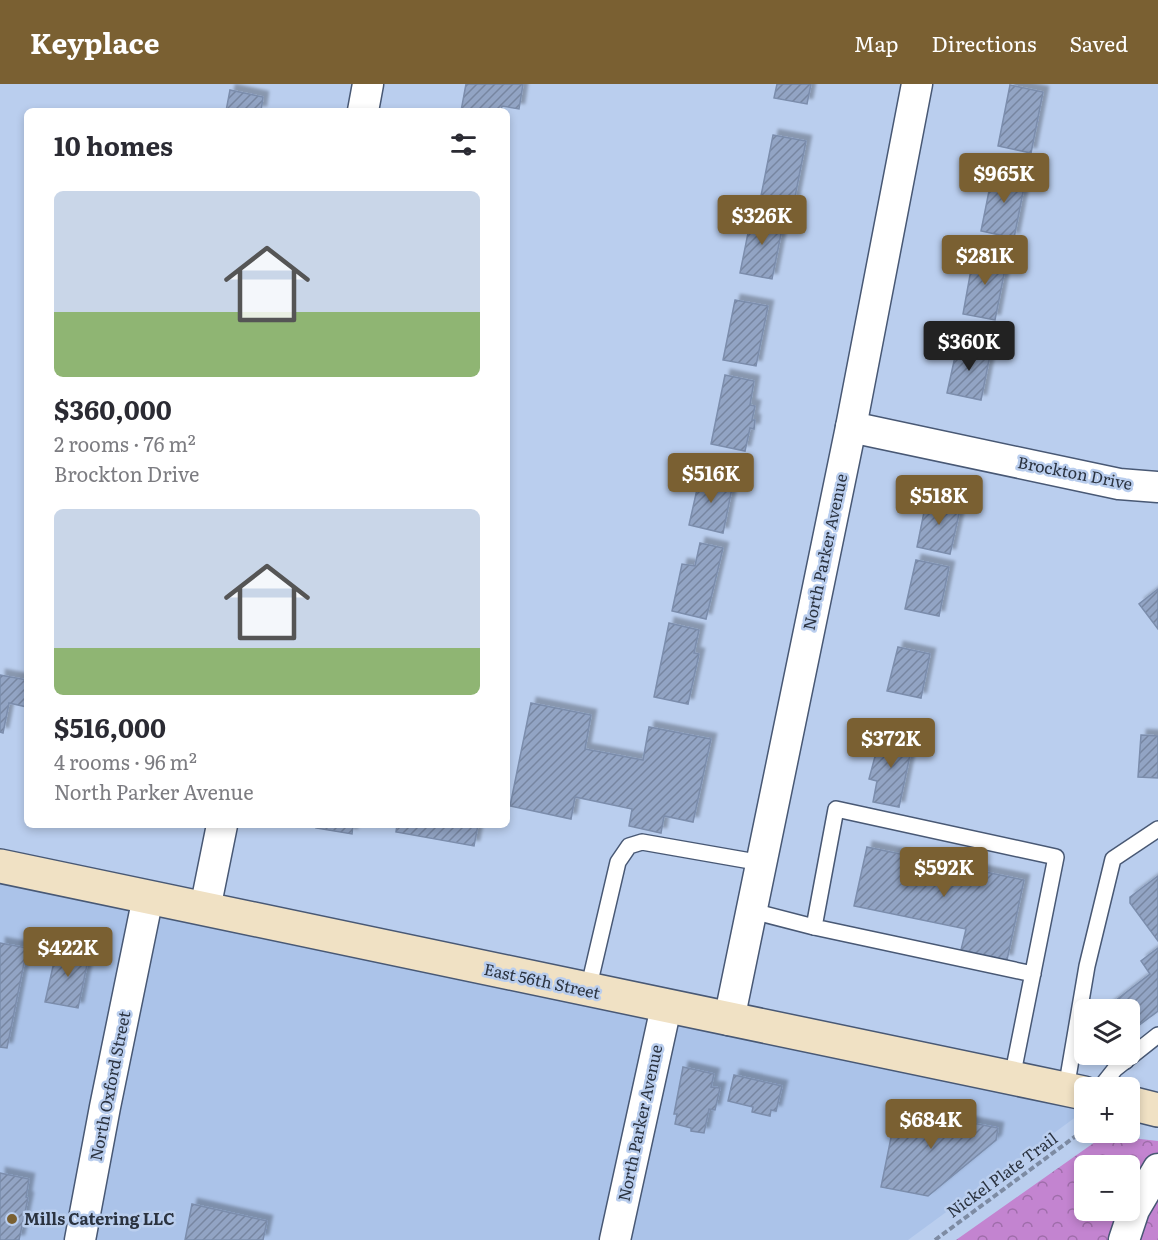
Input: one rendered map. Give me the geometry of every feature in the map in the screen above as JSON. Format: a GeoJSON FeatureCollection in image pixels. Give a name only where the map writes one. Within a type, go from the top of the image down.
{"type":"FeatureCollection","features":[{"type":"Feature","properties":{"kind":"street"},"geometry":{"type":"LineString","coordinates":[[364,108],[368,84]]}},
{"type":"Feature","properties":{"kind":"street","name":"North Parker Avenue"},"geometry":{"type":"LineString","coordinates":[[729,1020],[850,427],[917,84]]}},
{"type":"Feature","properties":{"kind":"street","name":"Brockton Drive"},"geometry":{"type":"LineString","coordinates":[[850,427],[1119,483],[1158,487]]}},
{"type":"Feature","properties":{"kind":"street"},"geometry":{"type":"LineString","coordinates":[[205,909],[221,828]]}},
{"type":"Feature","properties":{"kind":"street","name":"East 56th Street"},"geometry":{"type":"LineString","coordinates":[[0,866],[1074,1091]]}},
{"type":"Feature","properties":{"kind":"street","name":"North Oxford Street"},"geometry":{"type":"LineString","coordinates":[[80,1240],[148,897]]}},
{"type":"Feature","properties":{"kind":"street","name":"North Parker Avenue"},"geometry":{"type":"LineString","coordinates":[[615,1240],[666,1007]]}},
{"type":"Feature","properties":{"kind":"street"},"geometry":{"type":"LineString","coordinates":[[1140,1106],[1158,1110]]}},
{"type":"Feature","properties":{"kind":"street"},"geometry":{"type":"LineString","coordinates":[[1124,1240],[1134,1210],[1158,1169]]}},
{"type":"Feature","properties":{"kind":"lane"},"geometry":{"type":"LineString","coordinates":[[814,927],[836,809],[1056,857],[1012,1078]]}},
{"type":"Feature","properties":{"kind":"lane"},"geometry":{"type":"LineString","coordinates":[[1084,999],[1087,966],[1113,859],[1158,829]]}},
{"type":"Feature","properties":{"kind":"lane"},"geometry":{"type":"LineString","coordinates":[[588,990],[618,862],[629,846],[642,842],[762,863]]}},
{"type":"Feature","properties":{"kind":"lane"},"geometry":{"type":"LineString","coordinates":[[752,911],[814,927],[1033,974]]}},
{"type":"Feature","properties":{"kind":"lane"},"geometry":{"type":"LineString","coordinates":[[1140,1050],[1158,1035]]}},
{"type":"Feature","properties":{"kind":"lane"},"geometry":{"type":"LineString","coordinates":[[1109,1077],[1120,1065]]}},
{"type":"Feature","properties":{"kind":"path","name":"Nickel Plate Trail"},"geometry":{"type":"LineString","coordinates":[[935,1240],[1074,1137]]}},
{"type":"Feature","properties":{"kind":"shaded area"},"geometry":{"type":"Polygon","coordinates":[[[0,882],[1074,1107],[1074,1118],[908,1240],[0,1240],[0,882]]]}},
{"type":"Feature","properties":{"kind":"green space"},"geometry":{"type":"Polygon","coordinates":[[[1140,1139],[1158,1141],[1158,1240],[956,1240],[1074,1157],[1074,1221],[1140,1221],[1140,1155],[1077,1155],[1094,1143],[1140,1143],[1140,1139]]]}},
{"type":"Feature","properties":{"kind":"building"},"geometry":{"type":"Polygon","coordinates":[[[466,84],[523,84],[519,109],[502,106],[502,108],[462,108],[466,84]]]}},
{"type":"Feature","properties":{"kind":"building"},"geometry":{"type":"Polygon","coordinates":[[[777,84],[811,84],[807,104],[774,98],[777,84]]]}},
{"type":"Feature","properties":{"kind":"building"},"geometry":{"type":"Polygon","coordinates":[[[1010,85],[1043,92],[1031,153],[998,146],[1010,85]]]}},
{"type":"Feature","properties":{"kind":"building"},"geometry":{"type":"Polygon","coordinates":[[[230,90],[263,97],[261,108],[227,108],[230,90]]]}},
{"type":"Feature","properties":{"kind":"building"},"geometry":{"type":"Polygon","coordinates":[[[773,135],[806,141],[794,202],[761,196],[773,135]]]}},
{"type":"Feature","properties":{"kind":"building"},"geometry":{"type":"Polygon","coordinates":[[[993,171],[1026,177],[1014,238],[981,231],[993,171]]]}},
{"type":"Feature","properties":{"kind":"building"},"geometry":{"type":"Polygon","coordinates":[[[752,213],[784,219],[772,279],[740,273],[752,213]]]}},
{"type":"Feature","properties":{"kind":"building"},"geometry":{"type":"Polygon","coordinates":[[[974,253],[1007,259],[995,320],[963,314],[974,253]]]}},
{"type":"Feature","properties":{"kind":"building"},"geometry":{"type":"Polygon","coordinates":[[[735,300],[768,306],[756,366],[723,360],[735,300]]]}},
{"type":"Feature","properties":{"kind":"building"},"geometry":{"type":"Polygon","coordinates":[[[958,343],[991,350],[981,400],[947,393],[958,343]]]}},
{"type":"Feature","properties":{"kind":"building"},"geometry":{"type":"Polygon","coordinates":[[[725,375],[754,381],[750,405],[755,406],[752,420],[755,420],[754,429],[750,428],[745,451],[711,444],[725,375]]]}},
{"type":"Feature","properties":{"kind":"building"},"geometry":{"type":"Polygon","coordinates":[[[700,476],[733,483],[723,533],[689,525],[700,476]]]}},
{"type":"Feature","properties":{"kind":"building"},"geometry":{"type":"Polygon","coordinates":[[[927,497],[961,505],[950,554],[917,547],[927,497]]]}},
{"type":"Feature","properties":{"kind":"building"},"geometry":{"type":"Polygon","coordinates":[[[700,543],[723,548],[706,619],[672,611],[682,564],[695,566],[700,543]]]}},
{"type":"Feature","properties":{"kind":"building"},"geometry":{"type":"Polygon","coordinates":[[[916,560],[949,567],[939,616],[905,609],[916,560]]]}},
{"type":"Feature","properties":{"kind":"building"},"geometry":{"type":"Polygon","coordinates":[[[1158,589],[1158,629],[1139,604],[1158,589]]]}},
{"type":"Feature","properties":{"kind":"building"},"geometry":{"type":"Polygon","coordinates":[[[669,623],[699,630],[694,653],[699,654],[688,704],[654,697],[669,623]]]}},
{"type":"Feature","properties":{"kind":"building"},"geometry":{"type":"Polygon","coordinates":[[[898,647],[930,654],[921,698],[887,691],[898,647]]]}},
{"type":"Feature","properties":{"kind":"building"},"geometry":{"type":"Polygon","coordinates":[[[0,675],[24,679],[24,706],[9,703],[3,733],[0,732],[0,675]]]}},
{"type":"Feature","properties":{"kind":"building"},"geometry":{"type":"Polygon","coordinates":[[[531,703],[591,715],[585,749],[643,760],[649,727],[711,739],[693,822],[664,816],[661,833],[629,826],[632,809],[575,797],[571,819],[510,806],[531,703]]]}},
{"type":"Feature","properties":{"kind":"building"},"geometry":{"type":"Polygon","coordinates":[[[881,734],[913,741],[899,807],[873,802],[877,781],[869,779],[881,734]]]}},
{"type":"Feature","properties":{"kind":"building"},"geometry":{"type":"Polygon","coordinates":[[[1141,735],[1158,736],[1158,778],[1138,777],[1141,735]]]}},
{"type":"Feature","properties":{"kind":"building"},"geometry":{"type":"Polygon","coordinates":[[[316,828],[353,828],[352,834],[316,828]]]}},
{"type":"Feature","properties":{"kind":"building"},"geometry":{"type":"Polygon","coordinates":[[[397,828],[477,828],[474,846],[396,832],[397,828]]]}},
{"type":"Feature","properties":{"kind":"building"},"geometry":{"type":"Polygon","coordinates":[[[867,847],[1024,880],[1007,960],[961,950],[966,929],[854,906],[867,847]]]}},
{"type":"Feature","properties":{"kind":"building"},"geometry":{"type":"Polygon","coordinates":[[[1158,876],[1158,941],[1130,903],[1130,897],[1158,876]]]}},
{"type":"Feature","properties":{"kind":"building"},"geometry":{"type":"Polygon","coordinates":[[[0,943],[27,948],[7,1048],[0,1047],[0,943]]]}},
{"type":"Feature","properties":{"kind":"building"},"geometry":{"type":"Polygon","coordinates":[[[71,946],[86,949],[84,959],[88,960],[78,1008],[45,1002],[56,953],[68,956],[71,946]]]}},
{"type":"Feature","properties":{"kind":"building"},"geometry":{"type":"Polygon","coordinates":[[[1158,948],[1158,1011],[1140,1024],[1140,999],[1117,999],[1150,974],[1141,961],[1158,948]]]}},
{"type":"Feature","properties":{"kind":"building"},"geometry":{"type":"Polygon","coordinates":[[[683,1067],[714,1074],[711,1087],[720,1088],[715,1110],[709,1109],[704,1133],[691,1131],[691,1128],[675,1124],[677,1114],[674,1114],[683,1067]]]}},
{"type":"Feature","properties":{"kind":"building"},"geometry":{"type":"Polygon","coordinates":[[[734,1075],[782,1086],[776,1111],[771,1110],[770,1116],[752,1112],[753,1107],[728,1101],[734,1075]]]}},
{"type":"Feature","properties":{"kind":"building"},"geometry":{"type":"Polygon","coordinates":[[[897,1108],[998,1128],[996,1140],[928,1196],[881,1187],[897,1108]]]}},
{"type":"Feature","properties":{"kind":"building","name":"Mills Catering LLC"},"geometry":{"type":"Polygon","coordinates":[[[0,1173],[29,1179],[26,1197],[28,1198],[19,1240],[0,1240],[0,1173]]]}},
{"type":"Feature","properties":{"kind":"building"},"geometry":{"type":"Polygon","coordinates":[[[192,1204],[267,1221],[263,1240],[185,1240],[192,1204]]]}},
{"type":"Feature","properties":{"kind":"place","name":"Mills Catering LLC"},"geometry":{"type":"Point","coordinates":[12,1219]}}]}
